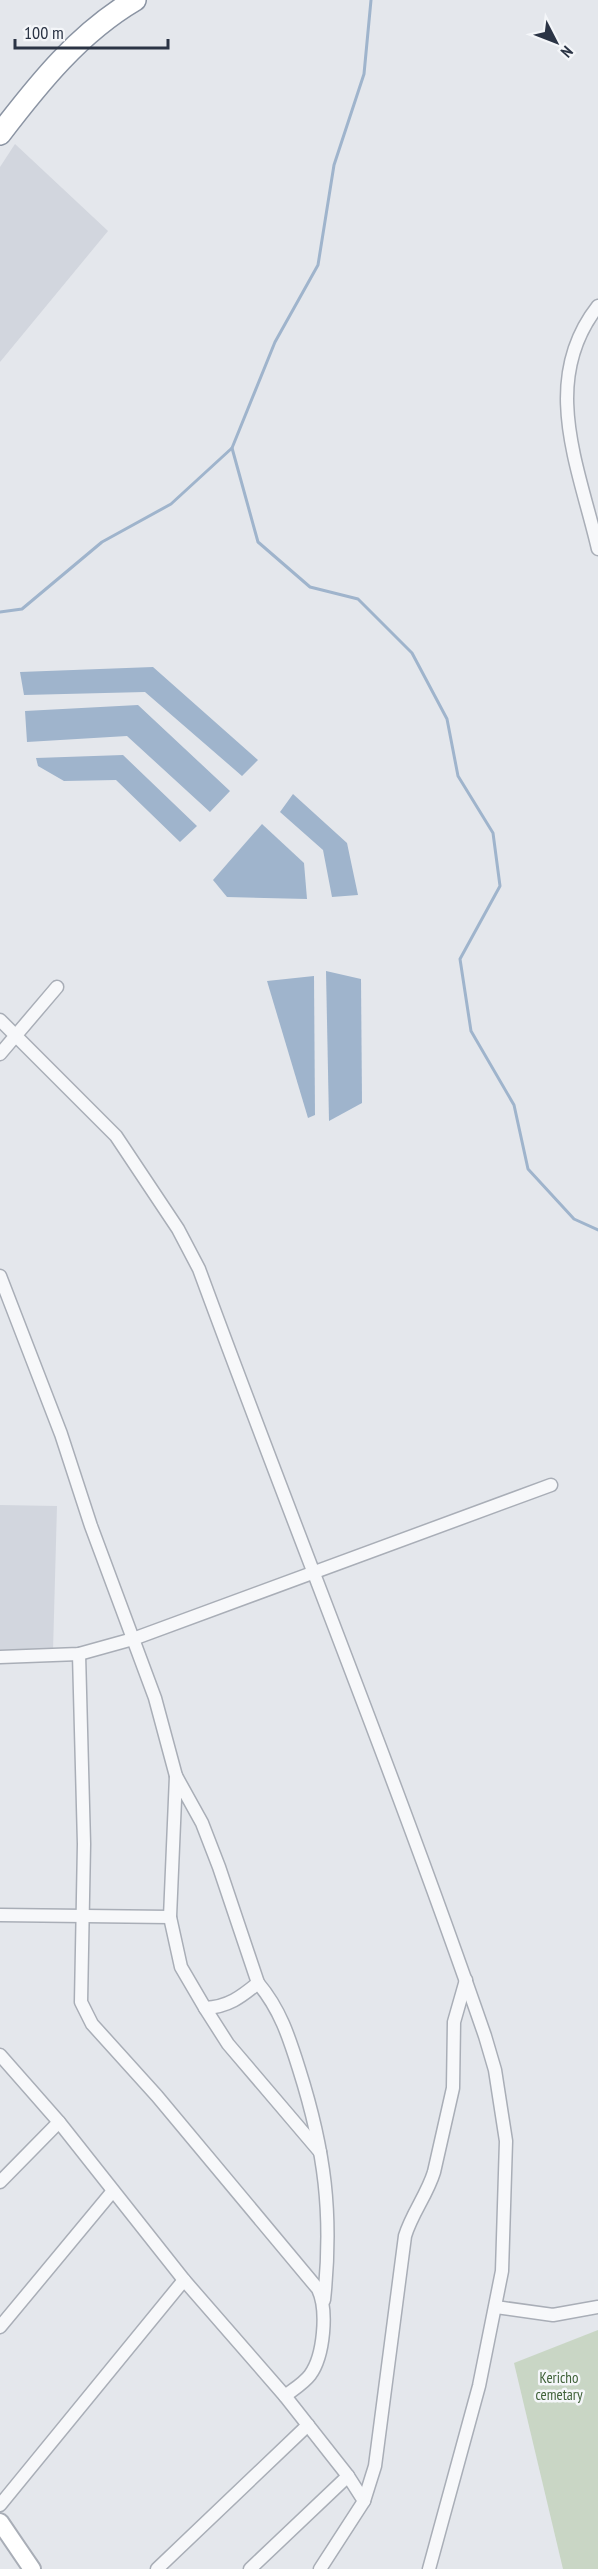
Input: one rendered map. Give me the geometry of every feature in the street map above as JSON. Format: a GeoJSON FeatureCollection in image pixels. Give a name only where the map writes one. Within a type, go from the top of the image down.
{"type":"FeatureCollection","features":[{"type":"Feature","properties":{"kind":"highway"},"geometry":{"type":"LineString","coordinates":[[0,134],[47,73],[78,42],[115,12],[135,0]]}},
{"type":"Feature","properties":{"kind":"street"},"geometry":{"type":"LineString","coordinates":[[598,306],[589,317],[578,340],[566,386],[567,425],[598,549]]}},
{"type":"Feature","properties":{"kind":"street"},"geometry":{"type":"LineString","coordinates":[[0,1054],[57,987]]}},
{"type":"Feature","properties":{"kind":"street"},"geometry":{"type":"LineString","coordinates":[[0,1020],[116,1136],[178,1229],[199,1269],[383,1749],[466,1980],[495,2070],[506,2141],[504,2242],[496,2307],[479,2386],[429,2569]]}},
{"type":"Feature","properties":{"kind":"street"},"geometry":{"type":"LineString","coordinates":[[0,1276],[61,1434],[91,1526],[165,1727],[176,1776],[170,1917],[181,1967],[228,2044],[321,2153]]}},
{"type":"Feature","properties":{"kind":"street"},"geometry":{"type":"LineString","coordinates":[[0,1657],[79,1654],[134,1639],[551,1485]]}},
{"type":"Feature","properties":{"kind":"street"},"geometry":{"type":"LineString","coordinates":[[79,1654],[84,1844],[80,1988],[84,2013],[308,2276],[324,2301]]}},
{"type":"Feature","properties":{"kind":"street"},"geometry":{"type":"LineString","coordinates":[[176,1776],[202,1823],[258,1983],[273,2002],[286,2027],[314,2114],[321,2153],[328,2219],[328,2263],[322,2343],[317,2362],[304,2382],[285,2396]]}},
{"type":"Feature","properties":{"kind":"street"},"geometry":{"type":"LineString","coordinates":[[0,1915],[170,1917]]}},
{"type":"Feature","properties":{"kind":"street"},"geometry":{"type":"LineString","coordinates":[[320,2569],[364,2501],[375,2466],[405,2236],[412,2215],[430,2184],[434,2172],[453,2088],[454,2022],[466,1980]]}},
{"type":"Feature","properties":{"kind":"street"},"geometry":{"type":"LineString","coordinates":[[205,2008],[228,2005],[258,1983]]}},
{"type":"Feature","properties":{"kind":"street"},"geometry":{"type":"LineString","coordinates":[[0,2055],[59,2122],[112,2192],[184,2280],[285,2396],[348,2476],[364,2501]]}},
{"type":"Feature","properties":{"kind":"street"},"geometry":{"type":"LineString","coordinates":[[0,2182],[59,2122]]}},
{"type":"Feature","properties":{"kind":"street"},"geometry":{"type":"LineString","coordinates":[[0,2327],[112,2192]]}},
{"type":"Feature","properties":{"kind":"street"},"geometry":{"type":"LineString","coordinates":[[0,2505],[184,2280]]}},
{"type":"Feature","properties":{"kind":"street"},"geometry":{"type":"LineString","coordinates":[[496,2307],[553,2315],[598,2307]]}},
{"type":"Feature","properties":{"kind":"street"},"geometry":{"type":"LineString","coordinates":[[157,2569],[308,2425]]}},
{"type":"Feature","properties":{"kind":"street"},"geometry":{"type":"LineString","coordinates":[[250,2569],[348,2476]]}},
{"type":"Feature","properties":{"kind":"street"},"geometry":{"type":"LineString","coordinates":[[0,2523],[30,2568]]}},
{"type":"Feature","properties":{"kind":"shaded area"},"geometry":{"type":"Polygon","coordinates":[[[15,144],[108,231],[0,362],[0,167],[15,144]]]}},
{"type":"Feature","properties":{"kind":"shaded area"},"geometry":{"type":"Polygon","coordinates":[[[0,1505],[57,1506],[53,1651],[0,1650],[0,1505]]]}},
{"type":"Feature","properties":{"kind":"green space","name":"Kericho cemetary"},"geometry":{"type":"Polygon","coordinates":[[[598,2330],[598,2569],[563,2569],[514,2363],[598,2330]]]}},
{"type":"Feature","properties":{"kind":"water"},"geometry":{"type":"Polygon","coordinates":[[[153,667],[258,760],[242,776],[145,692],[24,695],[20,672],[153,667]]]}},
{"type":"Feature","properties":{"kind":"water"},"geometry":{"type":"Polygon","coordinates":[[[138,705],[230,791],[210,812],[127,736],[27,742],[25,711],[138,705]]]}},
{"type":"Feature","properties":{"kind":"water"},"geometry":{"type":"Polygon","coordinates":[[[123,755],[197,826],[180,842],[116,780],[64,781],[38,766],[36,758],[123,755]]]}},
{"type":"Feature","properties":{"kind":"water"},"geometry":{"type":"Polygon","coordinates":[[[293,794],[347,843],[358,895],[332,897],[323,850],[280,812],[293,794]]]}},
{"type":"Feature","properties":{"kind":"water"},"geometry":{"type":"Polygon","coordinates":[[[262,824],[304,863],[307,899],[227,897],[213,880],[262,824]]]}},
{"type":"Feature","properties":{"kind":"water"},"geometry":{"type":"Polygon","coordinates":[[[326,971],[361,979],[362,1103],[329,1121],[326,971]]]}},
{"type":"Feature","properties":{"kind":"water"},"geometry":{"type":"Polygon","coordinates":[[[314,976],[315,1115],[308,1118],[267,981],[314,976]]]}},
{"type":"Feature","properties":{"kind":"waterway"},"geometry":{"type":"LineString","coordinates":[[0,612],[22,609],[102,542],[171,504],[232,448],[275,342],[318,265],[334,165],[364,74],[371,0]]}},
{"type":"Feature","properties":{"kind":"waterway"},"geometry":{"type":"LineString","coordinates":[[232,448],[258,542],[310,587],[358,599],[412,653],[447,719],[458,776],[493,833],[500,886],[460,959],[471,1031],[514,1105],[528,1169],[574,1219],[598,1230]]}}]}
